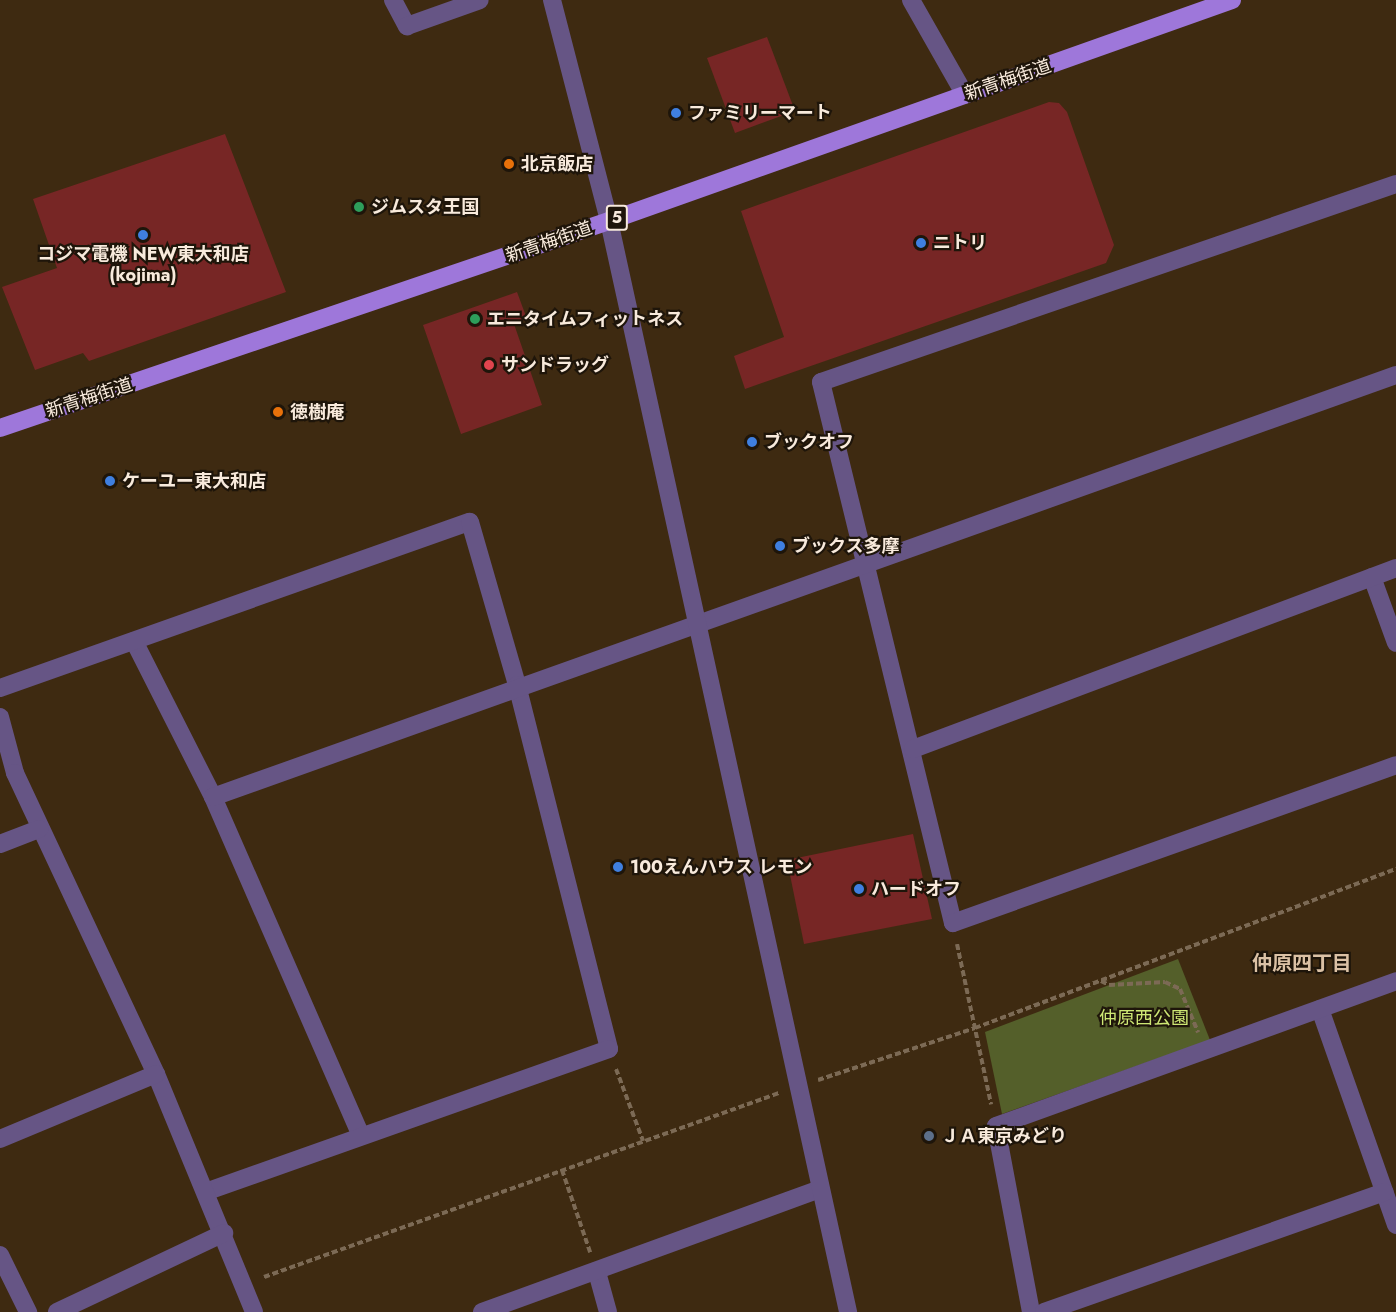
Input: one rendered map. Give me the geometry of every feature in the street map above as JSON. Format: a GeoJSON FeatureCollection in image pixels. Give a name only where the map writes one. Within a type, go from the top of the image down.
{"type":"FeatureCollection","features":[{"type":"Feature","properties":{"kind":"main road","name":"新青梅街道"},"geometry":{"type":"LineString","coordinates":[[0,428],[609,221],[1232,0]]}},
{"type":"Feature","properties":{"kind":"street"},"geometry":{"type":"LineString","coordinates":[[393,0],[407,26],[480,0]]}},
{"type":"Feature","properties":{"kind":"street"},"geometry":{"type":"LineString","coordinates":[[552,0],[609,221],[848,1312]]}},
{"type":"Feature","properties":{"kind":"street"},"geometry":{"type":"LineString","coordinates":[[911,0],[964,95]]}},
{"type":"Feature","properties":{"kind":"street"},"geometry":{"type":"LineString","coordinates":[[1396,184],[821,382],[913,749],[953,923],[1396,765]]}},
{"type":"Feature","properties":{"kind":"street"},"geometry":{"type":"LineString","coordinates":[[213,797],[517,685],[1396,375]]}},
{"type":"Feature","properties":{"kind":"street"},"geometry":{"type":"LineString","coordinates":[[0,688],[470,522],[517,685],[609,1049],[206,1192]]}},
{"type":"Feature","properties":{"kind":"street"},"geometry":{"type":"LineString","coordinates":[[913,749],[1396,567]]}},
{"type":"Feature","properties":{"kind":"street"},"geometry":{"type":"LineString","coordinates":[[1372,577],[1396,643]]}},
{"type":"Feature","properties":{"kind":"street"},"geometry":{"type":"LineString","coordinates":[[134,641],[213,797],[361,1136]]}},
{"type":"Feature","properties":{"kind":"street"},"geometry":{"type":"LineString","coordinates":[[0,717],[15,773],[39,829],[156,1074],[224,1233],[254,1312]]}},
{"type":"Feature","properties":{"kind":"street"},"geometry":{"type":"LineString","coordinates":[[0,844],[39,829]]}},
{"type":"Feature","properties":{"kind":"street"},"geometry":{"type":"LineString","coordinates":[[1031,1312],[996,1126],[1396,981]]}},
{"type":"Feature","properties":{"kind":"street"},"geometry":{"type":"LineString","coordinates":[[1320,1009],[1396,1225]]}},
{"type":"Feature","properties":{"kind":"street"},"geometry":{"type":"LineString","coordinates":[[0,1139],[156,1074]]}},
{"type":"Feature","properties":{"kind":"street"},"geometry":{"type":"LineString","coordinates":[[482,1312],[820,1189]]}},
{"type":"Feature","properties":{"kind":"street"},"geometry":{"type":"LineString","coordinates":[[1044,1312],[1385,1192]]}},
{"type":"Feature","properties":{"kind":"street"},"geometry":{"type":"LineString","coordinates":[[57,1312],[224,1233]]}},
{"type":"Feature","properties":{"kind":"street"},"geometry":{"type":"LineString","coordinates":[[0,1255],[28,1312]]}},
{"type":"Feature","properties":{"kind":"street"},"geometry":{"type":"LineString","coordinates":[[597,1272],[608,1312]]}},
{"type":"Feature","properties":{"kind":"path"},"geometry":{"type":"LineString","coordinates":[[243,1284],[797,1087],[975,1028],[1396,869]]}},
{"type":"Feature","properties":{"kind":"path"},"geometry":{"type":"LineString","coordinates":[[953,923],[996,1126]]}},
{"type":"Feature","properties":{"kind":"path"},"geometry":{"type":"LineString","coordinates":[[1100,981],[1108,985],[1165,982],[1180,989],[1203,1043]]}},
{"type":"Feature","properties":{"kind":"path"},"geometry":{"type":"LineString","coordinates":[[609,1049],[643,1141]]}},
{"type":"Feature","properties":{"kind":"path"},"geometry":{"type":"LineString","coordinates":[[562,1170],[597,1272]]}},
{"type":"Feature","properties":{"kind":"green space","name":"仲原西公園"},"geometry":{"type":"Polygon","coordinates":[[[1178,959],[1210,1040],[1002,1114],[985,1032],[1178,959]]]}},
{"type":"Feature","properties":{"kind":"building"},"geometry":{"type":"Polygon","coordinates":[[[767,37],[795,111],[735,133],[707,58],[767,37]]]}},
{"type":"Feature","properties":{"kind":"building"},"geometry":{"type":"Polygon","coordinates":[[[1049,102],[1059,103],[1067,112],[1114,245],[1106,263],[745,389],[734,356],[784,337],[741,211],[1049,102]]]}},
{"type":"Feature","properties":{"kind":"building"},"geometry":{"type":"Polygon","coordinates":[[[225,134],[286,292],[89,361],[83,353],[35,370],[2,287],[57,268],[33,199],[225,134]]]}},
{"type":"Feature","properties":{"kind":"building"},"geometry":{"type":"Polygon","coordinates":[[[517,292],[527,319],[514,324],[542,405],[461,434],[423,325],[517,292]]]}},
{"type":"Feature","properties":{"kind":"building","name":"ハードオフ"},"geometry":{"type":"Polygon","coordinates":[[[913,834],[932,919],[804,944],[787,860],[913,834]]]}},
{"type":"Feature","properties":{"kind":"place","name":"ファミリーマート"},"geometry":{"type":"Point","coordinates":[676,113]}},
{"type":"Feature","properties":{"kind":"place","name":"北京飯店"},"geometry":{"type":"Point","coordinates":[509,164]}},
{"type":"Feature","properties":{"kind":"place","name":"ジムスタ王国"},"geometry":{"type":"Point","coordinates":[359,207]}},
{"type":"Feature","properties":{"kind":"place","name":"コジマ電機 NEW東大和店 (kojima)"},"geometry":{"type":"Point","coordinates":[143,235]}},
{"type":"Feature","properties":{"kind":"place","name":"ニトリ"},"geometry":{"type":"Point","coordinates":[921,243]}},
{"type":"Feature","properties":{"kind":"place","name":"エニタイムフィットネス"},"geometry":{"type":"Point","coordinates":[475,319]}},
{"type":"Feature","properties":{"kind":"place","name":"サンドラッグ"},"geometry":{"type":"Point","coordinates":[489,365]}},
{"type":"Feature","properties":{"kind":"place","name":"徳樹庵"},"geometry":{"type":"Point","coordinates":[278,412]}},
{"type":"Feature","properties":{"kind":"place","name":"ブックオフ"},"geometry":{"type":"Point","coordinates":[752,442]}},
{"type":"Feature","properties":{"kind":"place","name":"ケーユー東大和店"},"geometry":{"type":"Point","coordinates":[110,481]}},
{"type":"Feature","properties":{"kind":"place","name":"ブックス多摩"},"geometry":{"type":"Point","coordinates":[780,546]}},
{"type":"Feature","properties":{"kind":"place","name":"100えんハウス レモン"},"geometry":{"type":"Point","coordinates":[618,867]}},
{"type":"Feature","properties":{"kind":"place","name":"ハードオフ"},"geometry":{"type":"Point","coordinates":[859,889]}},
{"type":"Feature","properties":{"kind":"place","name":"ＪＡ東京みどり"},"geometry":{"type":"Point","coordinates":[929,1136]}},
{"type":"Feature","properties":{"kind":"district","name":"仲原四丁目"},"geometry":{"type":"Point","coordinates":[1302,963]}}]}
